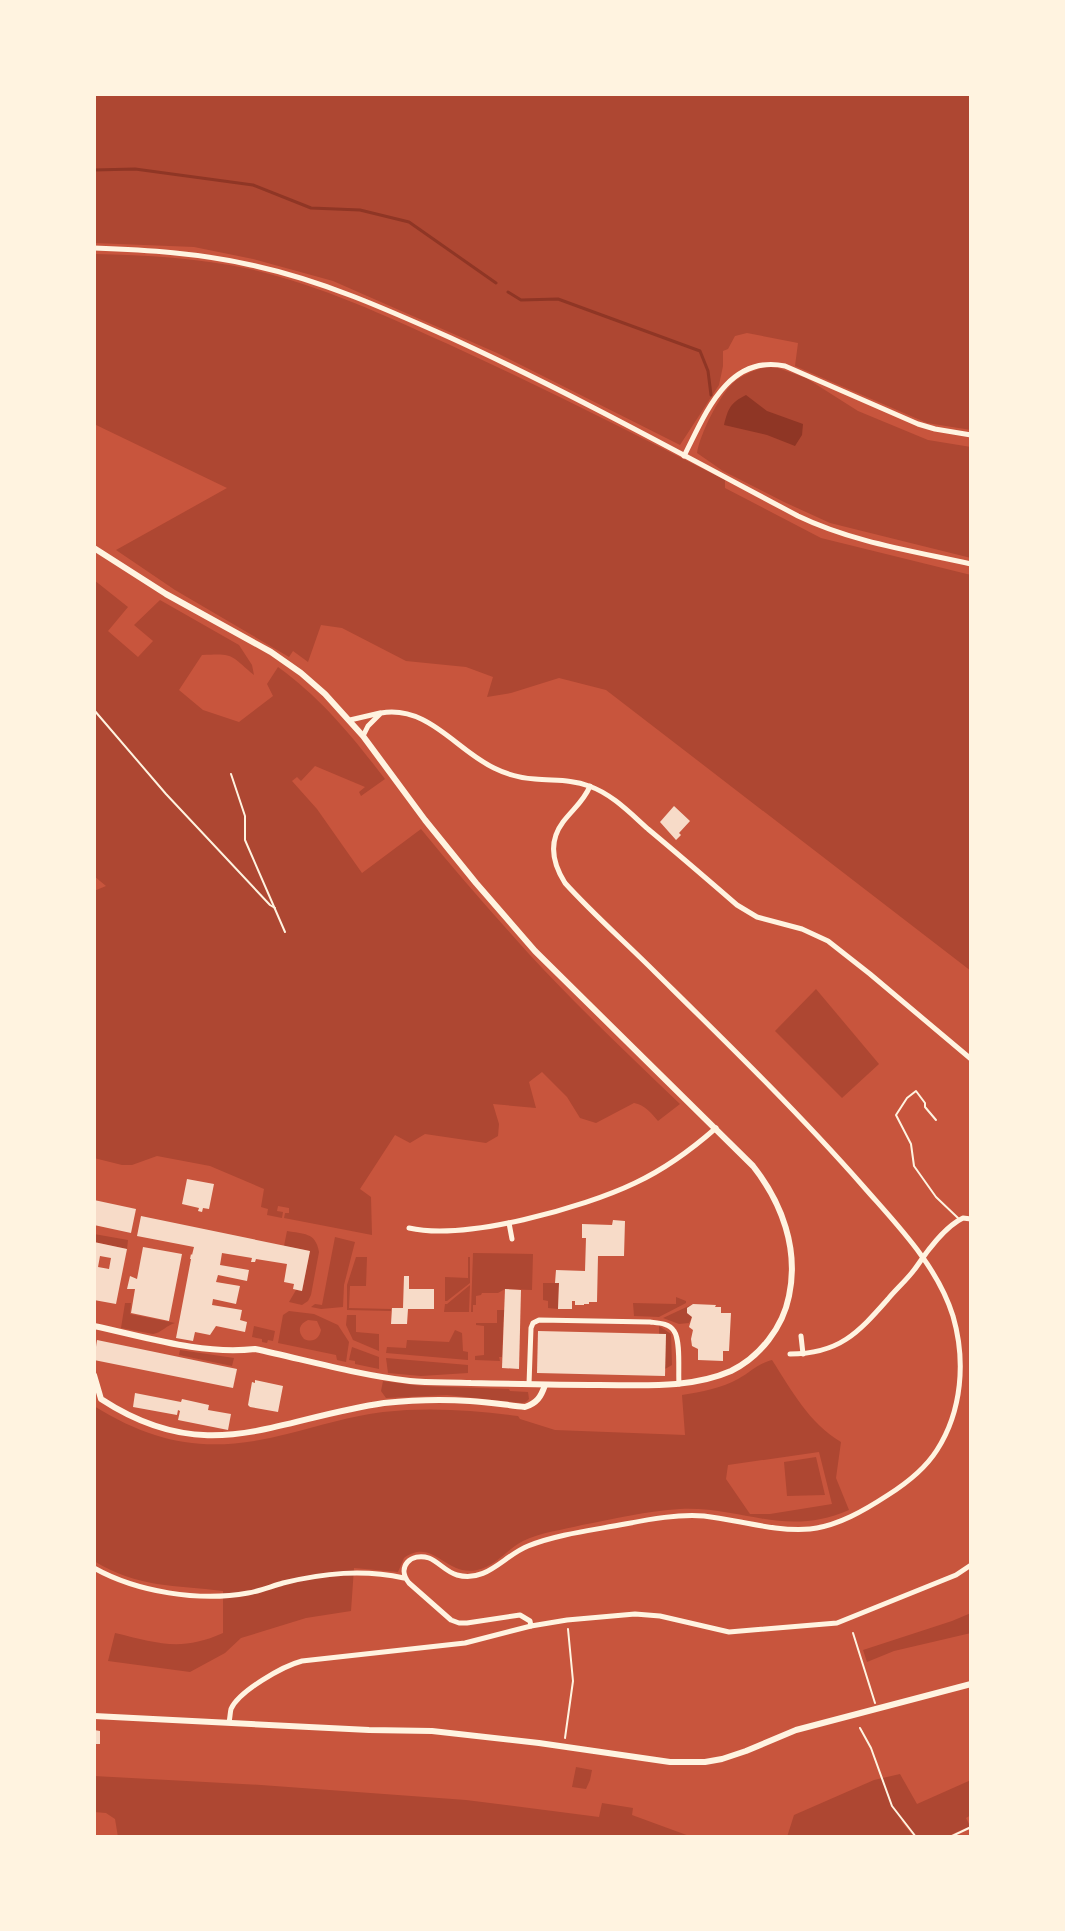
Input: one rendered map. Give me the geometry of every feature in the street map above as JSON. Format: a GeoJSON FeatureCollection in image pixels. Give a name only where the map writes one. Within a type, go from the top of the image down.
{"type":"FeatureCollection","features":[{"type":"Feature","properties":{"kind":"street"},"geometry":{"type":"LineString","coordinates":[[94,248],[193,254],[253,265],[330,287],[393,312],[537,379],[825,529],[971,564]]}},
{"type":"Feature","properties":{"kind":"street"},"geometry":{"type":"LineString","coordinates":[[684,456],[722,386],[763,364],[785,366],[918,424],[971,435]]}},
{"type":"Feature","properties":{"kind":"street"},"geometry":{"type":"LineString","coordinates":[[94,548],[177,601],[271,652],[312,683],[350,720],[437,835],[503,914],[574,990],[753,1166],[777,1202],[791,1244],[792,1265],[788,1302],[778,1326],[763,1346],[732,1370],[679,1384],[545,1385],[408,1381],[255,1349],[211,1350],[94,1326]]}},
{"type":"Feature","properties":{"kind":"street"},"geometry":{"type":"LineString","coordinates":[[350,720],[381,713],[406,713],[433,725],[484,763],[511,775],[565,780],[590,786],[617,802],[747,911],[828,941],[971,1059]]}},
{"type":"Feature","properties":{"kind":"street"},"geometry":{"type":"LineString","coordinates":[[363,736],[381,713]]}},
{"type":"Feature","properties":{"kind":"street"},"geometry":{"type":"LineString","coordinates":[[404,1574],[409,1561],[425,1557],[455,1574],[474,1577],[491,1571],[526,1547],[672,1516],[704,1516],[783,1528],[814,1528],[851,1516],[904,1485],[933,1456],[951,1425],[959,1393],[959,1345],[952,1314],[922,1257],[782,1098],[565,883],[555,864],[554,843],[562,824],[590,786]]}},
{"type":"Feature","properties":{"kind":"street"},"geometry":{"type":"LineString","coordinates":[[409,1228],[438,1231],[509,1223],[582,1203],[636,1183],[681,1157],[716,1128]]}},
{"type":"Feature","properties":{"kind":"street"},"geometry":{"type":"LineString","coordinates":[[790,1354],[834,1346],[859,1331],[959,1219],[971,1219]]}},
{"type":"Feature","properties":{"kind":"street"},"geometry":{"type":"LineString","coordinates":[[509,1223],[512,1239]]}},
{"type":"Feature","properties":{"kind":"street"},"geometry":{"type":"LineString","coordinates":[[529,1384],[530,1334],[533,1323],[539,1320],[650,1322],[671,1327],[677,1344],[679,1384]]}},
{"type":"Feature","properties":{"kind":"street"},"geometry":{"type":"LineString","coordinates":[[801,1336],[803,1354]]}},
{"type":"Feature","properties":{"kind":"street"},"geometry":{"type":"LineString","coordinates":[[94,1375],[97,1397],[130,1416],[189,1435],[233,1435],[387,1403],[459,1400],[525,1407],[537,1401],[545,1385]]}},
{"type":"Feature","properties":{"kind":"street"},"geometry":{"type":"LineString","coordinates":[[229,1722],[230,1711],[245,1693],[293,1663],[476,1641],[531,1626],[635,1614],[660,1616],[729,1632],[837,1623],[956,1575],[971,1565]]}},
{"type":"Feature","properties":{"kind":"street"},"geometry":{"type":"LineString","coordinates":[[94,1568],[150,1590],[212,1596],[249,1593],[280,1583],[328,1574],[357,1571],[404,1574],[451,1620],[467,1623],[520,1615],[530,1621],[531,1626]]}},
{"type":"Feature","properties":{"kind":"street"},"geometry":{"type":"LineString","coordinates":[[94,1716],[432,1731],[670,1762],[705,1762],[746,1751],[796,1730],[971,1684]]}},
{"type":"Feature","properties":{"kind":"lane"},"geometry":{"type":"LineString","coordinates":[[94,710],[157,784],[275,908]]}},
{"type":"Feature","properties":{"kind":"lane"},"geometry":{"type":"LineString","coordinates":[[231,774],[245,816],[245,840],[285,932]]}},
{"type":"Feature","properties":{"kind":"lane"},"geometry":{"type":"LineString","coordinates":[[936,1120],[916,1091],[907,1098],[896,1115],[911,1144],[914,1166],[936,1197],[959,1219]]}},
{"type":"Feature","properties":{"kind":"path"},"geometry":{"type":"LineString","coordinates":[[563,1747],[573,1681],[568,1629]]}},
{"type":"Feature","properties":{"kind":"path"},"geometry":{"type":"LineString","coordinates":[[853,1633],[877,1708]]}},
{"type":"Feature","properties":{"kind":"path"},"geometry":{"type":"LineString","coordinates":[[860,1728],[871,1748],[892,1806],[916,1837]]}},
{"type":"Feature","properties":{"kind":"path"},"geometry":{"type":"LineString","coordinates":[[950,1837],[969,1828],[971,1831]]}},
{"type":"Feature","properties":{"kind":"shaded area"},"geometry":{"type":"Polygon","coordinates":[[[94,94],[971,94],[971,430],[927,423],[795,366],[798,343],[747,333],[735,336],[728,349],[723,351],[719,385],[680,445],[497,353],[333,281],[194,247],[94,243],[94,94]]]}},
{"type":"Feature","properties":{"kind":"shaded area"},"geometry":{"type":"Polygon","coordinates":[[[94,254],[231,265],[327,292],[448,344],[588,411],[725,480],[725,488],[821,538],[971,575],[971,971],[606,690],[559,678],[487,697],[493,677],[466,667],[406,661],[342,628],[321,625],[308,662],[293,651],[289,657],[175,590],[116,550],[227,488],[94,424],[94,254]]]}},
{"type":"Feature","properties":{"kind":"shaded area"},"geometry":{"type":"Polygon","coordinates":[[[768,367],[806,378],[858,411],[928,440],[971,447],[971,558],[830,523],[723,471],[697,453],[706,426],[728,389],[745,375],[768,367]]]}},
{"type":"Feature","properties":{"kind":"shaded area"},"geometry":{"type":"Polygon","coordinates":[[[746,395],[767,411],[803,424],[802,435],[795,446],[767,435],[724,425],[730,407],[746,395]]]}},
{"type":"Feature","properties":{"kind":"shaded area"},"geometry":{"type":"Polygon","coordinates":[[[94,580],[128,607],[108,631],[138,657],[153,641],[134,625],[160,600],[239,645],[252,665],[254,675],[231,657],[202,655],[179,690],[203,710],[239,722],[273,696],[267,684],[278,667],[309,692],[385,779],[361,796],[359,792],[365,787],[315,766],[301,781],[297,777],[292,781],[317,809],[362,873],[421,829],[547,973],[680,1104],[658,1121],[645,1107],[634,1103],[596,1123],[580,1118],[567,1097],[542,1072],[529,1082],[536,1108],[493,1104],[499,1124],[498,1136],[486,1143],[425,1134],[410,1143],[395,1135],[360,1189],[371,1197],[372,1235],[284,1218],[289,1208],[278,1206],[277,1211],[283,1212],[282,1218],[267,1215],[268,1209],[261,1207],[264,1189],[210,1166],[157,1156],[132,1165],[94,1158],[94,891],[106,886],[94,876],[94,580]]]}},
{"type":"Feature","properties":{"kind":"shaded area"},"geometry":{"type":"Polygon","coordinates":[[[816,989],[879,1064],[842,1098],[775,1031],[816,989]]]}},
{"type":"Feature","properties":{"kind":"shaded area"},"geometry":{"type":"Polygon","coordinates":[[[287,1231],[312,1237],[319,1252],[311,1295],[302,1305],[289,1302],[296,1290],[302,1291],[310,1251],[284,1246],[287,1231]]]}},
{"type":"Feature","properties":{"kind":"shaded area"},"geometry":{"type":"Polygon","coordinates":[[[94,1234],[128,1240],[127,1249],[94,1242],[94,1234]]]}},
{"type":"Feature","properties":{"kind":"shaded area"},"geometry":{"type":"Polygon","coordinates":[[[335,1237],[355,1242],[344,1285],[343,1307],[311,1307],[322,1305],[335,1237]]]}},
{"type":"Feature","properties":{"kind":"shaded area"},"geometry":{"type":"Polygon","coordinates":[[[473,1253],[533,1254],[532,1290],[505,1289],[498,1293],[482,1293],[476,1296],[476,1305],[473,1305],[471,1312],[473,1253]]]}},
{"type":"Feature","properties":{"kind":"shaded area"},"geometry":{"type":"Polygon","coordinates":[[[356,1257],[367,1257],[366,1286],[350,1286],[349,1308],[391,1311],[347,1310],[347,1285],[356,1257]]]}},
{"type":"Feature","properties":{"kind":"shaded area"},"geometry":{"type":"Polygon","coordinates":[[[468,1257],[470,1283],[445,1301],[445,1277],[468,1278],[468,1257]]]}},
{"type":"Feature","properties":{"kind":"shaded area"},"geometry":{"type":"Polygon","coordinates":[[[543,1283],[559,1283],[558,1309],[548,1308],[548,1301],[543,1300],[543,1283]]]}},
{"type":"Feature","properties":{"kind":"shaded area"},"geometry":{"type":"Polygon","coordinates":[[[470,1285],[469,1312],[444,1312],[445,1304],[470,1285]]]}},
{"type":"Feature","properties":{"kind":"shaded area"},"geometry":{"type":"Polygon","coordinates":[[[676,1297],[686,1303],[659,1317],[634,1316],[633,1303],[676,1304],[676,1297]]]}},
{"type":"Feature","properties":{"kind":"shaded area"},"geometry":{"type":"Polygon","coordinates":[[[125,1303],[131,1303],[130,1314],[175,1323],[153,1334],[121,1328],[125,1303]]]}},
{"type":"Feature","properties":{"kind":"shaded area"},"geometry":{"type":"Polygon","coordinates":[[[693,1304],[687,1308],[687,1313],[692,1317],[689,1323],[679,1324],[663,1318],[693,1304]]]}},
{"type":"Feature","properties":{"kind":"shaded area"},"geometry":{"type":"Polygon","coordinates":[[[497,1310],[504,1310],[502,1357],[499,1357],[500,1361],[475,1360],[475,1356],[484,1355],[484,1326],[476,1323],[497,1323],[497,1310]]]}},
{"type":"Feature","properties":{"kind":"shaded area"},"geometry":{"type":"Polygon","coordinates":[[[289,1311],[314,1314],[338,1325],[349,1342],[346,1362],[337,1360],[336,1355],[278,1343],[283,1315],[289,1311]],[[308,1320],[301,1326],[300,1333],[304,1339],[313,1340],[319,1336],[321,1330],[317,1321],[308,1320]]]}},
{"type":"Feature","properties":{"kind":"shaded area"},"geometry":{"type":"Polygon","coordinates":[[[347,1315],[356,1315],[356,1332],[379,1334],[379,1351],[353,1340],[346,1325],[347,1315]]]}},
{"type":"Feature","properties":{"kind":"shaded area"},"geometry":{"type":"Polygon","coordinates":[[[254,1326],[275,1331],[273,1341],[268,1340],[267,1343],[252,1337],[254,1326]]]}},
{"type":"Feature","properties":{"kind":"shaded area"},"geometry":{"type":"Polygon","coordinates":[[[659,1326],[671,1334],[672,1365],[665,1369],[666,1334],[659,1334],[659,1326]]]}},
{"type":"Feature","properties":{"kind":"shaded area"},"geometry":{"type":"Polygon","coordinates":[[[455,1330],[462,1333],[463,1351],[468,1352],[468,1360],[386,1353],[387,1347],[406,1348],[407,1340],[449,1342],[455,1330]]]}},
{"type":"Feature","properties":{"kind":"shaded area"},"geometry":{"type":"Polygon","coordinates":[[[352,1347],[379,1357],[379,1369],[349,1360],[352,1347]]]}},
{"type":"Feature","properties":{"kind":"shaded area"},"geometry":{"type":"Polygon","coordinates":[[[180,1350],[234,1358],[232,1366],[179,1355],[180,1350]]]}},
{"type":"Feature","properties":{"kind":"shaded area"},"geometry":{"type":"Polygon","coordinates":[[[386,1358],[468,1365],[468,1373],[421,1376],[388,1373],[386,1358]]]}},
{"type":"Feature","properties":{"kind":"shaded area"},"geometry":{"type":"Polygon","coordinates":[[[772,1360],[810,1416],[841,1442],[836,1478],[849,1510],[804,1521],[764,1519],[702,1509],[643,1513],[537,1535],[477,1570],[466,1571],[432,1554],[414,1553],[404,1558],[398,1572],[354,1568],[351,1611],[306,1618],[241,1638],[225,1653],[190,1672],[108,1661],[115,1633],[181,1644],[223,1633],[223,1591],[141,1581],[94,1561],[94,1406],[118,1420],[165,1438],[211,1444],[260,1440],[359,1416],[417,1410],[518,1416],[555,1430],[685,1435],[682,1395],[725,1385],[772,1360]],[[819,1452],[728,1465],[726,1479],[750,1514],[770,1514],[832,1504],[819,1452]]]}},
{"type":"Feature","properties":{"kind":"shaded area"},"geometry":{"type":"Polygon","coordinates":[[[383,1381],[421,1386],[509,1389],[528,1392],[529,1399],[522,1403],[447,1395],[386,1398],[381,1391],[383,1381]]]}},
{"type":"Feature","properties":{"kind":"shaded area"},"geometry":{"type":"Polygon","coordinates":[[[816,1457],[825,1495],[787,1496],[784,1462],[816,1457]]]}},
{"type":"Feature","properties":{"kind":"shaded area"},"geometry":{"type":"Polygon","coordinates":[[[971,1613],[971,1633],[894,1651],[867,1662],[863,1650],[971,1613]]]}},
{"type":"Feature","properties":{"kind":"shaded area"},"geometry":{"type":"Polygon","coordinates":[[[576,1767],[592,1770],[586,1789],[572,1787],[576,1767]]]}},
{"type":"Feature","properties":{"kind":"shaded area"},"geometry":{"type":"Polygon","coordinates":[[[900,1774],[917,1804],[971,1780],[971,1815],[966,1818],[970,1826],[946,1837],[917,1837],[903,1819],[901,1821],[914,1837],[787,1837],[794,1815],[874,1780],[900,1774]]]}},
{"type":"Feature","properties":{"kind":"shaded area"},"geometry":{"type":"Polygon","coordinates":[[[94,1776],[466,1800],[599,1817],[602,1803],[633,1808],[632,1815],[692,1837],[118,1837],[115,1819],[106,1813],[94,1812],[94,1776]]]}},
{"type":"Feature","properties":{"kind":"building"},"geometry":{"type":"Polygon","coordinates":[[[674,806],[690,821],[676,840],[660,822],[674,806]]]}},
{"type":"Feature","properties":{"kind":"building"},"geometry":{"type":"Polygon","coordinates":[[[187,1179],[214,1184],[209,1209],[203,1208],[202,1212],[198,1211],[199,1208],[182,1204],[187,1179]]]}},
{"type":"Feature","properties":{"kind":"building"},"geometry":{"type":"Polygon","coordinates":[[[94,1200],[136,1209],[131,1233],[94,1225],[94,1200]]]}},
{"type":"Feature","properties":{"kind":"building"},"geometry":{"type":"Polygon","coordinates":[[[141,1216],[310,1251],[302,1291],[293,1289],[294,1284],[284,1282],[287,1264],[256,1259],[251,1262],[252,1258],[222,1253],[220,1265],[249,1270],[247,1281],[218,1275],[216,1282],[240,1286],[236,1304],[213,1299],[212,1305],[242,1310],[240,1320],[247,1322],[245,1332],[216,1326],[210,1335],[195,1332],[193,1341],[176,1338],[194,1247],[137,1236],[141,1216]]]}},
{"type":"Feature","properties":{"kind":"building"},"geometry":{"type":"Polygon","coordinates":[[[613,1220],[625,1221],[624,1256],[598,1256],[597,1302],[575,1305],[572,1301],[572,1309],[558,1309],[556,1270],[585,1271],[586,1238],[582,1238],[582,1224],[612,1225],[613,1220]]]}},
{"type":"Feature","properties":{"kind":"building"},"geometry":{"type":"Polygon","coordinates":[[[94,1242],[127,1249],[116,1304],[94,1300],[94,1242]],[[100,1256],[98,1267],[109,1269],[111,1258],[100,1256]]]}},
{"type":"Feature","properties":{"kind":"building"},"geometry":{"type":"Polygon","coordinates":[[[143,1247],[182,1254],[169,1321],[131,1313],[135,1289],[127,1289],[130,1276],[137,1279],[143,1247]]]}},
{"type":"Feature","properties":{"kind":"building"},"geometry":{"type":"Polygon","coordinates":[[[404,1276],[409,1276],[409,1289],[434,1289],[434,1309],[408,1309],[407,1324],[391,1324],[392,1308],[403,1308],[404,1276]]]}},
{"type":"Feature","properties":{"kind":"building"},"geometry":{"type":"Polygon","coordinates":[[[505,1289],[521,1290],[519,1369],[502,1368],[505,1289]]]}},
{"type":"Feature","properties":{"kind":"building"},"geometry":{"type":"Polygon","coordinates":[[[693,1304],[716,1305],[721,1307],[721,1313],[731,1313],[729,1351],[723,1351],[723,1361],[698,1360],[698,1349],[692,1346],[693,1330],[689,1327],[692,1317],[687,1313],[687,1308],[693,1304]]]}},
{"type":"Feature","properties":{"kind":"building"},"geometry":{"type":"Polygon","coordinates":[[[538,1331],[666,1334],[665,1376],[537,1373],[538,1331]]]}},
{"type":"Feature","properties":{"kind":"building"},"geometry":{"type":"Polygon","coordinates":[[[97,1340],[237,1369],[233,1388],[94,1360],[97,1340]]]}},
{"type":"Feature","properties":{"kind":"building"},"geometry":{"type":"Polygon","coordinates":[[[255,1380],[283,1386],[278,1412],[248,1405],[255,1380]]]}},
{"type":"Feature","properties":{"kind":"building"},"geometry":{"type":"Polygon","coordinates":[[[135,1393],[209,1405],[208,1410],[231,1414],[228,1430],[178,1420],[178,1410],[177,1415],[133,1407],[135,1393]]]}},
{"type":"Feature","properties":{"kind":"building"},"geometry":{"type":"Polygon","coordinates":[[[94,1730],[100,1731],[100,1744],[94,1744],[94,1730]]]}},
{"type":"Feature","properties":{"kind":"waterway"},"geometry":{"type":"LineString","coordinates":[[94,170],[135,169],[253,185],[311,208],[360,210],[409,222],[496,283]]}},
{"type":"Feature","properties":{"kind":"waterway"},"geometry":{"type":"LineString","coordinates":[[508,292],[521,300],[558,299],[700,351],[708,371],[711,395]]}}]}
